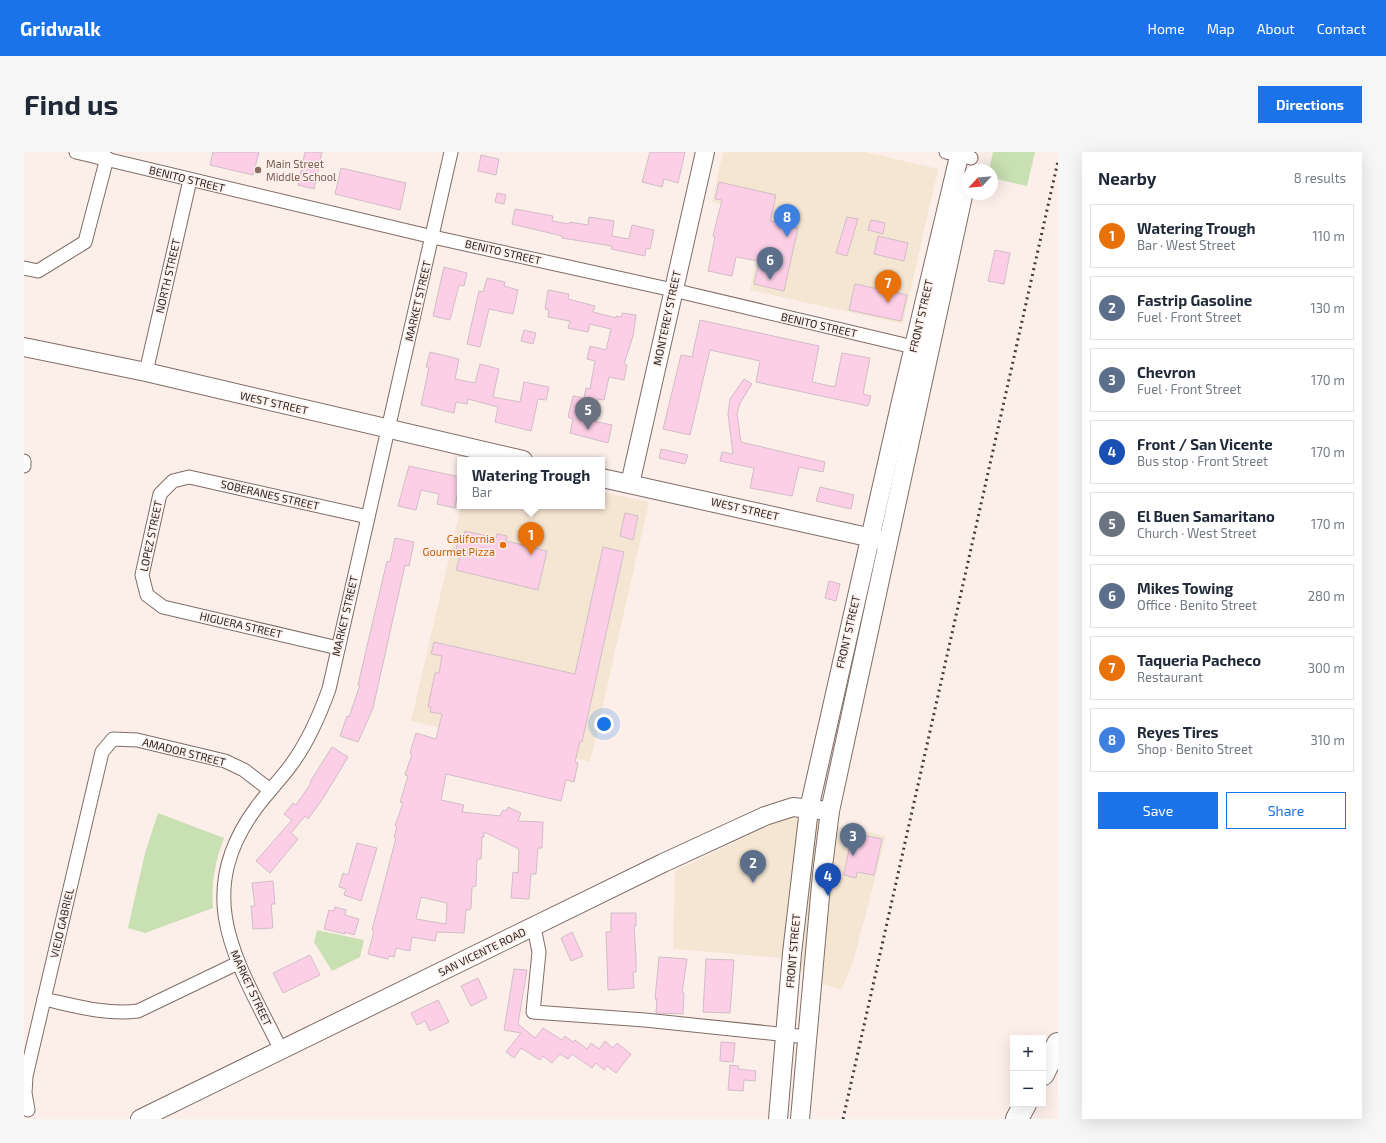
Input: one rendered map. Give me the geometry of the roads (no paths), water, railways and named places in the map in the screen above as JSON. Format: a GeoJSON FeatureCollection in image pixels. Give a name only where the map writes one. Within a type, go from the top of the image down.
{"type":"FeatureCollection","features":[{"type":"Feature","properties":{"kind":"highway"},"geometry":{"type":"LineString","coordinates":[[1044,1071],[1058,1044]]}},
{"type":"Feature","properties":{"kind":"highway"},"geometry":{"type":"LineString","coordinates":[[1017,1119],[1024,1107]]}},
{"type":"Feature","properties":{"kind":"street","name":"BENITO STREET"},"geometry":{"type":"LineString","coordinates":[[76,152],[107,158],[190,180],[432,237],[673,290],[922,349]]}},
{"type":"Feature","properties":{"kind":"street","name":"MARKET STREET"},"geometry":{"type":"LineString","coordinates":[[281,1050],[230,944],[224,914],[224,898],[228,864],[232,849],[247,821],[290,766],[310,735],[328,689],[451,152]]}},
{"type":"Feature","properties":{"kind":"street","name":"MONTEREY STREET"},"geometry":{"type":"LineString","coordinates":[[630,484],[705,152]]}},
{"type":"Feature","properties":{"kind":"street"},"geometry":{"type":"LineString","coordinates":[[24,268],[38,271],[86,242],[107,158]]}},
{"type":"Feature","properties":{"kind":"street","name":"FRONT STREET"},"geometry":{"type":"LineString","coordinates":[[800,1119],[822,874],[830,811],[888,541],[922,349],[964,159]]}},
{"type":"Feature","properties":{"kind":"street","name":"NORTH STREET"},"geometry":{"type":"LineString","coordinates":[[146,372],[190,180]]}},
{"type":"Feature","properties":{"kind":"street","name":"WEST STREET"},"geometry":{"type":"LineString","coordinates":[[24,347],[146,372],[388,430],[510,457]]}},
{"type":"Feature","properties":{"kind":"street","name":"FRONT STREET"},"geometry":{"type":"LineString","coordinates":[[778,1119],[792,953],[808,809],[870,537],[922,349]]}},
{"type":"Feature","properties":{"kind":"street"},"geometry":{"type":"LineString","coordinates":[[24,460],[24,466]]}},
{"type":"Feature","properties":{"kind":"street","name":"SOBERANES STREET"},"geometry":{"type":"LineString","coordinates":[[173,481],[188,477],[368,517]]}},
{"type":"Feature","properties":{"kind":"street","name":"WEST STREET"},"geometry":{"type":"LineString","coordinates":[[605,479],[888,541]]}},
{"type":"Feature","properties":{"kind":"street","name":"LOPEZ STREET"},"geometry":{"type":"LineString","coordinates":[[147,595],[142,575],[160,494],[173,481]]}},
{"type":"Feature","properties":{"kind":"street","name":"HIGUERA STREET"},"geometry":{"type":"LineString","coordinates":[[147,595],[163,607],[338,648]]}},
{"type":"Feature","properties":{"kind":"street","name":"AMADOR STREET"},"geometry":{"type":"LineString","coordinates":[[113,739],[137,740],[225,761],[244,770],[270,790]]}},
{"type":"Feature","properties":{"kind":"street","name":"VIEJO GABRIEL"},"geometry":{"type":"LineString","coordinates":[[28,1110],[25,1093],[26,1076],[102,752],[113,739]]}},
{"type":"Feature","properties":{"kind":"street","name":"SAN VICENTE ROAD"},"geometry":{"type":"LineString","coordinates":[[140,1119],[663,863],[765,816],[793,807],[830,811]]}},
{"type":"Feature","properties":{"kind":"street"},"geometry":{"type":"LineString","coordinates":[[534,927],[539,952],[532,1012],[645,1020],[808,1037]]}},
{"type":"Feature","properties":{"kind":"street"},"geometry":{"type":"LineString","coordinates":[[44,999],[100,1011],[121,1013],[138,1011],[238,963]]}},
{"type":"Feature","properties":{"kind":"railway"},"geometry":{"type":"LineString","coordinates":[[843,1119],[1058,161]]}},
{"type":"Feature","properties":{"kind":"place","name":"Main Street Middle School"},"geometry":{"type":"Point","coordinates":[258,170]}},
{"type":"Feature","properties":{"kind":"place","name":"Reyes Tires"},"geometry":{"type":"Point","coordinates":[787,237]}},
{"type":"Feature","properties":{"kind":"place","name":"Mikes Towing"},"geometry":{"type":"Point","coordinates":[770,280]}},
{"type":"Feature","properties":{"kind":"place","name":"Taqueria Pacheco"},"geometry":{"type":"Point","coordinates":[888,303]}},
{"type":"Feature","properties":{"kind":"place","name":"El Buen Samaritano"},"geometry":{"type":"Point","coordinates":[588,430]}},
{"type":"Feature","properties":{"kind":"place","name":"California Gourmet Pizza"},"geometry":{"type":"Point","coordinates":[503,545]}},
{"type":"Feature","properties":{"kind":"place","name":"Watering Trough"},"geometry":{"type":"Point","coordinates":[531,555]}},
{"type":"Feature","properties":{"kind":"place","name":"Chevron"},"geometry":{"type":"Point","coordinates":[853,856]}},
{"type":"Feature","properties":{"kind":"place","name":"Fastrip Gasoline"},"geometry":{"type":"Point","coordinates":[753,883]}},
{"type":"Feature","properties":{"kind":"place","name":"Front / San Vicente"},"geometry":{"type":"Point","coordinates":[828,896]}}]}
